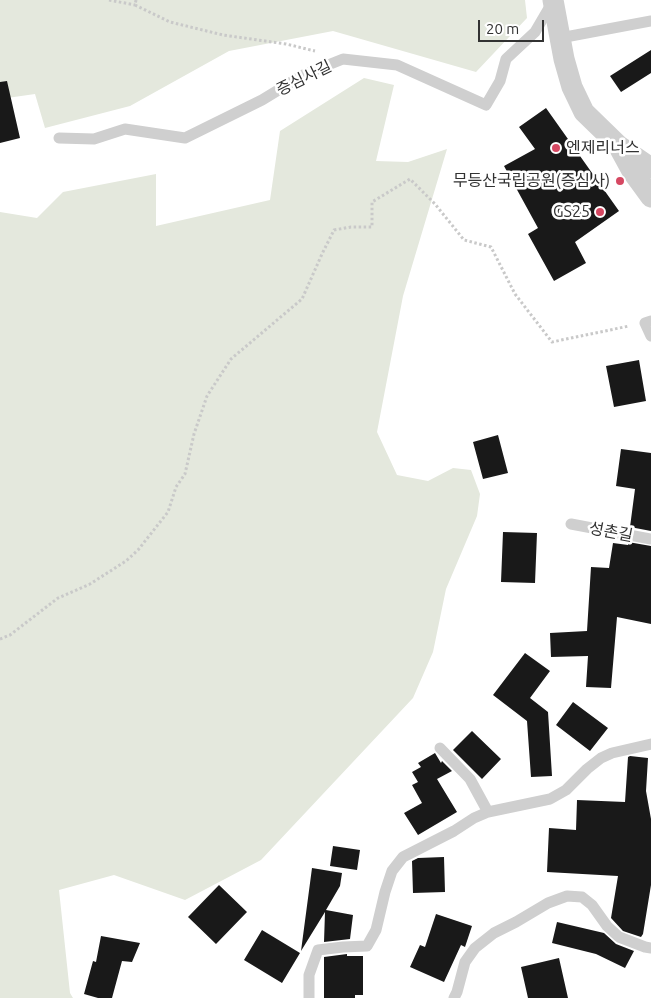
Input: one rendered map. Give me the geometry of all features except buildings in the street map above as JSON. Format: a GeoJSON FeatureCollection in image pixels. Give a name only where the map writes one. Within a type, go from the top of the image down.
{"type":"FeatureCollection","features":[{"type":"Feature","properties":{"kind":"street","name":"증심사길"},"geometry":{"type":"LineString","coordinates":[[558,1],[560,38],[564,59],[572,87],[584,112],[619,146],[651,168]]}},
{"type":"Feature","properties":{"kind":"street","name":"증심사길"},"geometry":{"type":"LineString","coordinates":[[619,146],[632,171],[651,197]]}},
{"type":"Feature","properties":{"kind":"lane","name":"증심사길"},"geometry":{"type":"LineString","coordinates":[[59,138],[94,139],[125,129],[185,138],[262,100],[303,75],[343,59],[397,65],[486,105],[500,80],[506,60],[535,32],[558,1]]}},
{"type":"Feature","properties":{"kind":"lane"},"geometry":{"type":"LineString","coordinates":[[560,38],[651,21]]}},
{"type":"Feature","properties":{"kind":"lane"},"geometry":{"type":"LineString","coordinates":[[648,322],[651,336]]}},
{"type":"Feature","properties":{"kind":"lane","name":"성촌길"},"geometry":{"type":"LineString","coordinates":[[571,524],[651,539]]}},
{"type":"Feature","properties":{"kind":"lane"},"geometry":{"type":"LineString","coordinates":[[309,998],[309,974],[318,950],[367,946],[376,930],[392,871],[402,857],[488,812],[550,800],[566,790],[586,768],[601,758],[612,753],[651,744]]}},
{"type":"Feature","properties":{"kind":"lane"},"geometry":{"type":"LineString","coordinates":[[440,748],[470,779],[488,812]]}},
{"type":"Feature","properties":{"kind":"lane"},"geometry":{"type":"LineString","coordinates":[[454,998],[465,962],[475,948],[494,933],[548,903],[567,896],[582,897],[592,905],[606,926],[620,937],[645,948],[651,948]]}},
{"type":"Feature","properties":{"kind":"path"},"geometry":{"type":"LineString","coordinates":[[109,0],[135,5],[170,22],[224,35],[286,44],[343,59]]}},
{"type":"Feature","properties":{"kind":"path"},"geometry":{"type":"LineString","coordinates":[[135,5],[136,0]]}},
{"type":"Feature","properties":{"kind":"path"},"geometry":{"type":"LineString","coordinates":[[0,639],[10,635],[58,598],[90,584],[126,561],[138,550],[168,512],[176,487],[185,474],[194,434],[206,396],[231,359],[302,299],[334,230],[351,227],[372,227],[372,202],[410,180],[435,204],[464,240],[491,247],[515,294],[552,342],[648,322]]}},
{"type":"Feature","properties":{"kind":"shaded area"},"geometry":{"type":"Polygon","coordinates":[[[0,0],[525,0],[527,18],[476,72],[333,31],[229,51],[130,106],[45,128],[35,94],[0,99],[0,0]]]}},
{"type":"Feature","properties":{"kind":"shaded area"},"geometry":{"type":"Polygon","coordinates":[[[364,78],[394,85],[376,161],[408,162],[447,149],[403,296],[377,432],[397,475],[428,481],[453,468],[471,470],[480,494],[477,516],[446,589],[433,652],[413,698],[261,860],[185,900],[114,875],[59,890],[70,993],[73,998],[0,998],[0,212],[37,218],[63,192],[156,174],[156,226],[270,200],[280,131],[364,78]]]}},
{"type":"Feature","properties":{"kind":"place","name":"엔제리너스"},"geometry":{"type":"Point","coordinates":[556,148]}},
{"type":"Feature","properties":{"kind":"place","name":"무등산국립공원(증심사)"},"geometry":{"type":"Point","coordinates":[620,181]}},
{"type":"Feature","properties":{"kind":"place","name":"GS25"},"geometry":{"type":"Point","coordinates":[600,212]}}]}
